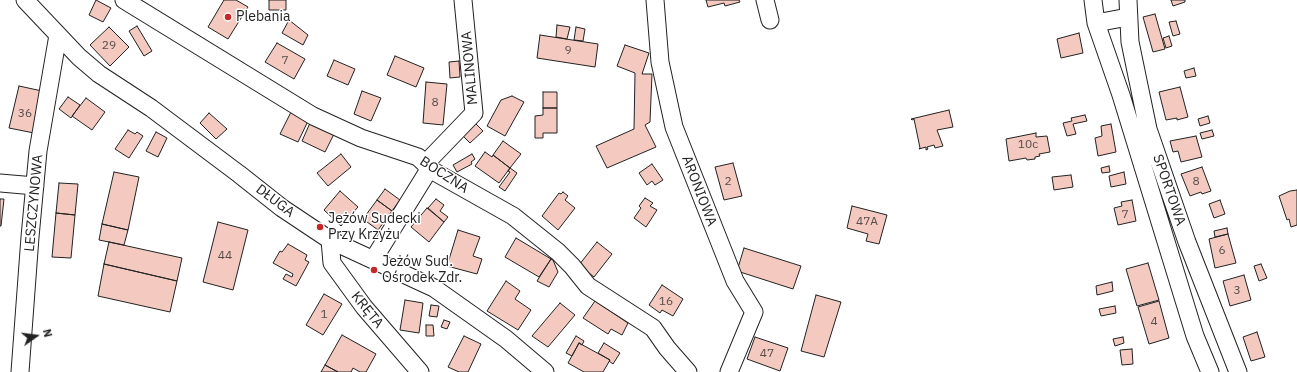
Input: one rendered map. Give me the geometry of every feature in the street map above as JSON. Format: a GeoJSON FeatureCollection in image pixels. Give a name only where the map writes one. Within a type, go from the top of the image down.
{"type":"FeatureCollection","features":[{"type":"Feature","properties":{"kind":"street","name":"DŁUGA"},"geometry":{"type":"LineString","coordinates":[[25,0],[79,57],[99,74],[151,108],[240,174],[282,208],[330,240],[434,288],[506,339],[545,372]]}},
{"type":"Feature","properties":{"kind":"street","name":"BOCZNA"},"geometry":{"type":"LineString","coordinates":[[124,0],[313,116],[361,138],[418,157],[428,166],[513,216],[558,252],[572,266],[588,286],[653,328],[667,348],[688,372]]}},
{"type":"Feature","properties":{"kind":"street","name":"MALINOWA"},"geometry":{"type":"LineString","coordinates":[[373,260],[411,200],[428,166],[474,113],[463,0]]}},
{"type":"Feature","properties":{"kind":"street","name":"ARONIOWA"},"geometry":{"type":"LineString","coordinates":[[655,0],[660,62],[674,127],[735,282],[754,312],[729,372]]}},
{"type":"Feature","properties":{"kind":"street"},"geometry":{"type":"LineString","coordinates":[[765,0],[770,20]]}},
{"type":"Feature","properties":{"kind":"street"},"geometry":{"type":"LineString","coordinates":[[1093,0],[1096,23],[1121,95],[1195,336],[1210,372]]}},
{"type":"Feature","properties":{"kind":"street","name":"SPORTOWA"},"geometry":{"type":"LineString","coordinates":[[1128,0],[1130,42],[1148,129],[1187,242],[1238,372]]}},
{"type":"Feature","properties":{"kind":"street"},"geometry":{"type":"LineString","coordinates":[[1096,23],[1128,17]]}},
{"type":"Feature","properties":{"kind":"street","name":"LESZCZYNOWA"},"geometry":{"type":"LineString","coordinates":[[20,372],[30,237],[40,138],[58,35]]}},
{"type":"Feature","properties":{"kind":"street"},"geometry":{"type":"LineString","coordinates":[[0,183],[36,186]]}},
{"type":"Feature","properties":{"kind":"street","name":"KRĘTA"},"geometry":{"type":"LineString","coordinates":[[330,240],[332,263],[364,307],[420,372]]}},
{"type":"Feature","properties":{"kind":"building"},"geometry":{"type":"Polygon","coordinates":[[[96,0],[111,8],[103,22],[89,15],[96,0]]]}},
{"type":"Feature","properties":{"kind":"building","name":"Plebania"},"geometry":{"type":"Polygon","coordinates":[[[224,0],[236,0],[248,7],[228,39],[208,27],[224,0]]]}},
{"type":"Feature","properties":{"kind":"building"},"geometry":{"type":"Polygon","coordinates":[[[269,0],[286,0],[286,10],[269,10],[269,0]]]}},
{"type":"Feature","properties":{"kind":"building"},"geometry":{"type":"Polygon","coordinates":[[[706,0],[739,0],[740,2],[725,6],[724,3],[708,7],[706,0]]]}},
{"type":"Feature","properties":{"kind":"building"},"geometry":{"type":"Polygon","coordinates":[[[1171,0],[1185,0],[1185,2],[1173,6],[1171,0]]]}},
{"type":"Feature","properties":{"kind":"building"},"geometry":{"type":"Polygon","coordinates":[[[1155,14],[1165,49],[1153,52],[1143,17],[1155,14]]]}},
{"type":"Feature","properties":{"kind":"building"},"geometry":{"type":"Polygon","coordinates":[[[289,20],[308,35],[303,45],[282,33],[289,20]]]}},
{"type":"Feature","properties":{"kind":"building"},"geometry":{"type":"Polygon","coordinates":[[[1176,21],[1180,34],[1173,36],[1169,22],[1176,21]]]}},
{"type":"Feature","properties":{"kind":"building"},"geometry":{"type":"Polygon","coordinates":[[[557,25],[570,27],[567,39],[556,37],[557,25]]]}},
{"type":"Feature","properties":{"kind":"building"},"geometry":{"type":"Polygon","coordinates":[[[137,26],[152,51],[144,56],[129,31],[137,26]]]}},
{"type":"Feature","properties":{"kind":"building"},"geometry":{"type":"Polygon","coordinates":[[[109,27],[129,47],[110,66],[90,45],[109,27]]]}},
{"type":"Feature","properties":{"kind":"building"},"geometry":{"type":"Polygon","coordinates":[[[576,27],[585,29],[583,41],[574,40],[576,27]]]}},
{"type":"Feature","properties":{"kind":"building"},"geometry":{"type":"Polygon","coordinates":[[[1079,33],[1083,53],[1061,58],[1057,39],[1079,33]]]}},
{"type":"Feature","properties":{"kind":"building"},"geometry":{"type":"Polygon","coordinates":[[[540,35],[598,44],[595,67],[537,58],[540,35]]]}},
{"type":"Feature","properties":{"kind":"building"},"geometry":{"type":"Polygon","coordinates":[[[1169,36],[1172,46],[1166,48],[1163,38],[1169,36]]]}},
{"type":"Feature","properties":{"kind":"building"},"geometry":{"type":"Polygon","coordinates":[[[277,43],[305,59],[294,79],[265,62],[277,43]]]}},
{"type":"Feature","properties":{"kind":"building"},"geometry":{"type":"Polygon","coordinates":[[[625,45],[649,53],[642,74],[652,74],[650,122],[645,125],[656,147],[607,168],[596,146],[634,129],[635,73],[617,66],[625,45]]]}},
{"type":"Feature","properties":{"kind":"building"},"geometry":{"type":"Polygon","coordinates":[[[395,56],[424,68],[416,87],[387,75],[395,56]]]}},
{"type":"Feature","properties":{"kind":"building"},"geometry":{"type":"Polygon","coordinates":[[[334,60],[355,69],[348,85],[327,76],[334,60]]]}},
{"type":"Feature","properties":{"kind":"building"},"geometry":{"type":"Polygon","coordinates":[[[459,61],[460,77],[450,78],[449,62],[459,61]]]}},
{"type":"Feature","properties":{"kind":"building"},"geometry":{"type":"Polygon","coordinates":[[[1194,68],[1196,76],[1186,78],[1184,71],[1194,68]]]}},
{"type":"Feature","properties":{"kind":"building"},"geometry":{"type":"Polygon","coordinates":[[[426,82],[447,84],[443,125],[423,123],[426,82]]]}},
{"type":"Feature","properties":{"kind":"building"},"geometry":{"type":"Polygon","coordinates":[[[19,86],[42,91],[34,133],[9,128],[19,86]]]}},
{"type":"Feature","properties":{"kind":"building"},"geometry":{"type":"Polygon","coordinates":[[[1180,87],[1188,117],[1177,120],[1177,118],[1166,120],[1159,92],[1180,87]]]}},
{"type":"Feature","properties":{"kind":"building"},"geometry":{"type":"Polygon","coordinates":[[[362,91],[381,98],[371,121],[354,114],[362,91]]]}},
{"type":"Feature","properties":{"kind":"building"},"geometry":{"type":"Polygon","coordinates":[[[543,92],[557,92],[557,108],[543,108],[543,92]]]}},
{"type":"Feature","properties":{"kind":"building"},"geometry":{"type":"Polygon","coordinates":[[[512,96],[524,102],[505,136],[487,126],[501,100],[512,96]]]}},
{"type":"Feature","properties":{"kind":"building"},"geometry":{"type":"Polygon","coordinates":[[[68,97],[80,105],[71,118],[59,109],[68,97]]]}},
{"type":"Feature","properties":{"kind":"building"},"geometry":{"type":"Polygon","coordinates":[[[86,98],[105,112],[92,130],[72,116],[86,98]]]}},
{"type":"Feature","properties":{"kind":"building"},"geometry":{"type":"Polygon","coordinates":[[[543,108],[557,108],[557,133],[543,133],[543,138],[535,138],[535,116],[543,115],[543,108]]]}},
{"type":"Feature","properties":{"kind":"building"},"geometry":{"type":"Polygon","coordinates":[[[949,110],[953,127],[937,130],[943,146],[935,148],[934,145],[927,147],[928,149],[926,150],[926,147],[919,149],[914,119],[911,119],[949,110]]]}},
{"type":"Feature","properties":{"kind":"building"},"geometry":{"type":"Polygon","coordinates":[[[291,112],[308,121],[298,142],[280,134],[291,112]]]}},
{"type":"Feature","properties":{"kind":"building"},"geometry":{"type":"Polygon","coordinates":[[[209,113],[227,129],[216,139],[200,123],[209,113]]]}},
{"type":"Feature","properties":{"kind":"building"},"geometry":{"type":"Polygon","coordinates":[[[1085,115],[1087,121],[1073,124],[1076,134],[1067,136],[1063,123],[1072,121],[1071,118],[1085,115]]]}},
{"type":"Feature","properties":{"kind":"building"},"geometry":{"type":"Polygon","coordinates":[[[1208,116],[1210,123],[1200,126],[1198,119],[1208,116]]]}},
{"type":"Feature","properties":{"kind":"building"},"geometry":{"type":"Polygon","coordinates":[[[310,123],[334,134],[325,152],[302,141],[310,123]]]}},
{"type":"Feature","properties":{"kind":"building"},"geometry":{"type":"Polygon","coordinates":[[[475,123],[483,131],[470,143],[462,135],[475,123]]]}},
{"type":"Feature","properties":{"kind":"building"},"geometry":{"type":"Polygon","coordinates":[[[1111,124],[1116,152],[1098,156],[1095,138],[1102,136],[1101,126],[1111,124]]]}},
{"type":"Feature","properties":{"kind":"building"},"geometry":{"type":"Polygon","coordinates":[[[128,130],[135,134],[137,132],[143,136],[129,158],[115,149],[128,130]]]}},
{"type":"Feature","properties":{"kind":"building"},"geometry":{"type":"Polygon","coordinates":[[[1212,130],[1214,136],[1202,139],[1200,133],[1212,130]]]}},
{"type":"Feature","properties":{"kind":"building"},"geometry":{"type":"Polygon","coordinates":[[[156,132],[167,138],[158,157],[146,151],[156,132]]]}},
{"type":"Feature","properties":{"kind":"building"},"geometry":{"type":"Polygon","coordinates":[[[1036,133],[1036,137],[1047,136],[1050,152],[1039,154],[1040,156],[1035,157],[1035,159],[1027,160],[1026,158],[1009,161],[1006,139],[1036,133]]]}},
{"type":"Feature","properties":{"kind":"building"},"geometry":{"type":"Polygon","coordinates":[[[1196,136],[1202,157],[1181,162],[1178,151],[1173,152],[1170,141],[1196,136]]]}},
{"type":"Feature","properties":{"kind":"building"},"geometry":{"type":"Polygon","coordinates":[[[503,141],[521,154],[510,168],[493,155],[503,141]]]}},
{"type":"Feature","properties":{"kind":"building"},"geometry":{"type":"Polygon","coordinates":[[[485,152],[492,157],[493,155],[510,168],[499,183],[475,166],[485,152]]]}},
{"type":"Feature","properties":{"kind":"building"},"geometry":{"type":"Polygon","coordinates":[[[341,154],[351,167],[328,186],[317,173],[341,154]]]}},
{"type":"Feature","properties":{"kind":"building"},"geometry":{"type":"Polygon","coordinates":[[[472,154],[475,159],[471,162],[472,164],[457,172],[453,165],[472,154]]]}},
{"type":"Feature","properties":{"kind":"building"},"geometry":{"type":"Polygon","coordinates":[[[733,163],[742,196],[724,200],[715,167],[733,163]]]}},
{"type":"Feature","properties":{"kind":"building"},"geometry":{"type":"Polygon","coordinates":[[[652,164],[663,180],[655,185],[652,181],[647,185],[639,173],[652,164]]]}},
{"type":"Feature","properties":{"kind":"building"},"geometry":{"type":"Polygon","coordinates":[[[1109,166],[1110,172],[1102,173],[1101,168],[1109,166]]]}},
{"type":"Feature","properties":{"kind":"building"},"geometry":{"type":"Polygon","coordinates":[[[1202,167],[1211,191],[1202,194],[1201,192],[1190,196],[1181,174],[1202,167]]]}},
{"type":"Feature","properties":{"kind":"building"},"geometry":{"type":"Polygon","coordinates":[[[510,168],[517,173],[505,191],[499,187],[510,172],[508,171],[510,168]]]}},
{"type":"Feature","properties":{"kind":"building"},"geometry":{"type":"Polygon","coordinates":[[[114,172],[139,177],[128,230],[102,224],[114,172]]]}},
{"type":"Feature","properties":{"kind":"building"},"geometry":{"type":"Polygon","coordinates":[[[1124,172],[1126,184],[1111,187],[1109,176],[1124,172]]]}},
{"type":"Feature","properties":{"kind":"building"},"geometry":{"type":"Polygon","coordinates":[[[1071,175],[1073,187],[1054,190],[1052,177],[1071,175]]]}},
{"type":"Feature","properties":{"kind":"building"},"geometry":{"type":"Polygon","coordinates":[[[59,183],[78,184],[75,215],[56,213],[59,183]]]}},
{"type":"Feature","properties":{"kind":"building"},"geometry":{"type":"Polygon","coordinates":[[[385,189],[400,200],[392,211],[377,200],[385,189]]]}},
{"type":"Feature","properties":{"kind":"building"},"geometry":{"type":"Polygon","coordinates":[[[1297,190],[1297,225],[1291,227],[1289,219],[1287,220],[1279,196],[1290,191],[1297,190]]]}},
{"type":"Feature","properties":{"kind":"building"},"geometry":{"type":"Polygon","coordinates":[[[340,191],[358,207],[341,226],[324,210],[340,191]]]}},
{"type":"Feature","properties":{"kind":"building"},"geometry":{"type":"Polygon","coordinates":[[[563,192],[568,196],[565,200],[575,208],[558,230],[542,216],[559,193],[561,194],[563,192]]]}},
{"type":"Feature","properties":{"kind":"building"},"geometry":{"type":"Polygon","coordinates":[[[645,198],[653,203],[650,206],[657,210],[646,227],[634,218],[641,208],[639,206],[645,198]]]}},
{"type":"Feature","properties":{"kind":"building"},"geometry":{"type":"Polygon","coordinates":[[[0,199],[4,199],[1,226],[0,226],[0,199]]]}},
{"type":"Feature","properties":{"kind":"building"},"geometry":{"type":"Polygon","coordinates":[[[436,199],[444,205],[440,211],[448,217],[444,222],[428,208],[436,199]]]}},
{"type":"Feature","properties":{"kind":"building"},"geometry":{"type":"Polygon","coordinates":[[[377,200],[392,211],[378,230],[363,219],[377,200]]]}},
{"type":"Feature","properties":{"kind":"building"},"geometry":{"type":"Polygon","coordinates":[[[1132,200],[1136,221],[1118,225],[1114,208],[1122,206],[1121,202],[1132,200]]]}},
{"type":"Feature","properties":{"kind":"building"},"geometry":{"type":"Polygon","coordinates":[[[1220,200],[1225,214],[1214,218],[1209,204],[1220,200]]]}},
{"type":"Feature","properties":{"kind":"building"},"geometry":{"type":"Polygon","coordinates":[[[852,206],[887,215],[879,244],[866,241],[868,234],[847,228],[852,206]]]}},
{"type":"Feature","properties":{"kind":"building"},"geometry":{"type":"Polygon","coordinates":[[[427,208],[444,222],[429,242],[411,227],[427,208]]]}},
{"type":"Feature","properties":{"kind":"building"},"geometry":{"type":"Polygon","coordinates":[[[56,213],[75,215],[71,258],[52,257],[56,213]]]}},
{"type":"Feature","properties":{"kind":"building"},"geometry":{"type":"Polygon","coordinates":[[[218,222],[248,230],[233,290],[203,282],[218,222]]]}},
{"type":"Feature","properties":{"kind":"building"},"geometry":{"type":"Polygon","coordinates":[[[102,224],[128,230],[124,245],[99,240],[102,224]]]}},
{"type":"Feature","properties":{"kind":"building"},"geometry":{"type":"Polygon","coordinates":[[[1227,228],[1228,234],[1215,237],[1214,231],[1227,228]]]}},
{"type":"Feature","properties":{"kind":"building"},"geometry":{"type":"Polygon","coordinates":[[[458,230],[480,237],[473,256],[482,259],[477,274],[447,266],[458,230]]]}},
{"type":"Feature","properties":{"kind":"building"},"geometry":{"type":"Polygon","coordinates":[[[1228,234],[1236,263],[1215,268],[1209,239],[1228,234]]]}},
{"type":"Feature","properties":{"kind":"building"},"geometry":{"type":"Polygon","coordinates":[[[516,238],[551,259],[539,277],[505,257],[516,238]]]}},
{"type":"Feature","properties":{"kind":"building"},"geometry":{"type":"Polygon","coordinates":[[[109,242],[182,258],[177,281],[104,264],[109,242]]]}},
{"type":"Feature","properties":{"kind":"building"},"geometry":{"type":"Polygon","coordinates":[[[597,242],[612,254],[594,277],[579,265],[597,242]]]}},
{"type":"Feature","properties":{"kind":"building"},"geometry":{"type":"Polygon","coordinates":[[[288,244],[307,255],[305,260],[309,262],[296,286],[283,279],[286,274],[292,277],[293,274],[273,263],[280,251],[282,252],[288,244]]]}},
{"type":"Feature","properties":{"kind":"building"},"geometry":{"type":"Polygon","coordinates":[[[744,248],[801,266],[793,289],[737,271],[744,248]]]}},
{"type":"Feature","properties":{"kind":"building"},"geometry":{"type":"Polygon","coordinates":[[[551,259],[553,260],[558,272],[549,287],[537,281],[551,259]]]}},
{"type":"Feature","properties":{"kind":"building"},"geometry":{"type":"Polygon","coordinates":[[[1148,263],[1159,300],[1137,306],[1126,269],[1148,263]]]}},
{"type":"Feature","properties":{"kind":"building"},"geometry":{"type":"Polygon","coordinates":[[[104,264],[177,281],[170,312],[98,296],[104,264]]]}},
{"type":"Feature","properties":{"kind":"building"},"geometry":{"type":"Polygon","coordinates":[[[1261,264],[1267,278],[1259,281],[1254,266],[1261,264]]]}},
{"type":"Feature","properties":{"kind":"building"},"geometry":{"type":"Polygon","coordinates":[[[1244,275],[1251,300],[1230,306],[1223,281],[1244,275]]]}},
{"type":"Feature","properties":{"kind":"building"},"geometry":{"type":"Polygon","coordinates":[[[506,281],[520,291],[515,299],[531,310],[518,330],[487,311],[506,281]]]}},
{"type":"Feature","properties":{"kind":"building"},"geometry":{"type":"Polygon","coordinates":[[[1112,282],[1113,291],[1097,295],[1096,286],[1112,282]]]}},
{"type":"Feature","properties":{"kind":"building"},"geometry":{"type":"Polygon","coordinates":[[[662,285],[683,299],[673,316],[662,310],[660,313],[649,305],[662,285]]]}},
{"type":"Feature","properties":{"kind":"building"},"geometry":{"type":"Polygon","coordinates":[[[324,294],[342,304],[323,335],[306,325],[324,294]]]}},
{"type":"Feature","properties":{"kind":"building"},"geometry":{"type":"Polygon","coordinates":[[[816,295],[841,302],[824,357],[801,351],[816,295]]]}},
{"type":"Feature","properties":{"kind":"building"},"geometry":{"type":"Polygon","coordinates":[[[405,300],[423,303],[419,333],[400,330],[405,300]]]}},
{"type":"Feature","properties":{"kind":"building"},"geometry":{"type":"Polygon","coordinates":[[[595,301],[628,323],[622,335],[611,329],[608,334],[583,318],[595,301]]]}},
{"type":"Feature","properties":{"kind":"building"},"geometry":{"type":"Polygon","coordinates":[[[1159,301],[1169,338],[1149,344],[1138,307],[1159,301]]]}},
{"type":"Feature","properties":{"kind":"building"},"geometry":{"type":"Polygon","coordinates":[[[560,303],[575,315],[548,347],[532,336],[560,303]]]}},
{"type":"Feature","properties":{"kind":"building"},"geometry":{"type":"Polygon","coordinates":[[[431,305],[439,306],[437,317],[429,316],[431,305]]]}},
{"type":"Feature","properties":{"kind":"building"},"geometry":{"type":"Polygon","coordinates":[[[1115,306],[1116,313],[1101,316],[1099,309],[1115,306]]]}},
{"type":"Feature","properties":{"kind":"building"},"geometry":{"type":"Polygon","coordinates":[[[444,320],[450,322],[447,329],[441,327],[444,320]]]}},
{"type":"Feature","properties":{"kind":"building"},"geometry":{"type":"Polygon","coordinates":[[[426,325],[433,325],[434,336],[426,336],[426,325]]]}},
{"type":"Feature","properties":{"kind":"building"},"geometry":{"type":"Polygon","coordinates":[[[1257,332],[1265,357],[1251,361],[1243,337],[1257,332]]]}},
{"type":"Feature","properties":{"kind":"building"},"geometry":{"type":"Polygon","coordinates":[[[342,335],[376,354],[366,372],[360,372],[353,368],[351,372],[338,372],[325,365],[342,335]]]}},
{"type":"Feature","properties":{"kind":"building"},"geometry":{"type":"Polygon","coordinates":[[[464,336],[481,344],[468,372],[459,372],[448,367],[464,336]]]}},
{"type":"Feature","properties":{"kind":"building"},"geometry":{"type":"Polygon","coordinates":[[[576,336],[584,341],[582,345],[579,343],[572,356],[566,353],[576,336]]]}},
{"type":"Feature","properties":{"kind":"building"},"geometry":{"type":"Polygon","coordinates":[[[755,337],[788,348],[780,371],[747,359],[755,337]]]}},
{"type":"Feature","properties":{"kind":"building"},"geometry":{"type":"Polygon","coordinates":[[[1123,337],[1124,343],[1115,346],[1113,339],[1123,337]]]}},
{"type":"Feature","properties":{"kind":"building"},"geometry":{"type":"Polygon","coordinates":[[[579,343],[610,360],[603,372],[584,372],[568,363],[579,343]]]}},
{"type":"Feature","properties":{"kind":"building"},"geometry":{"type":"Polygon","coordinates":[[[604,343],[620,353],[613,364],[609,361],[610,360],[598,353],[604,343]]]}},
{"type":"Feature","properties":{"kind":"building"},"geometry":{"type":"Polygon","coordinates":[[[1132,349],[1133,364],[1122,365],[1120,350],[1132,349]]]}},
{"type":"Feature","properties":{"kind":"building"},"geometry":{"type":"Polygon","coordinates":[[[325,365],[338,372],[321,372],[325,365]]]}},
{"type":"Feature","properties":{"kind":"place","name":"Plebania"},"geometry":{"type":"Point","coordinates":[228,17]}},
{"type":"Feature","properties":{"kind":"place","name":"Jeżów Sudecki Przy Krzyżu"},"geometry":{"type":"Point","coordinates":[320,227]}},
{"type":"Feature","properties":{"kind":"place","name":"Jeżów Sud. Ośrodek Zdr."},"geometry":{"type":"Point","coordinates":[374,270]}}]}
